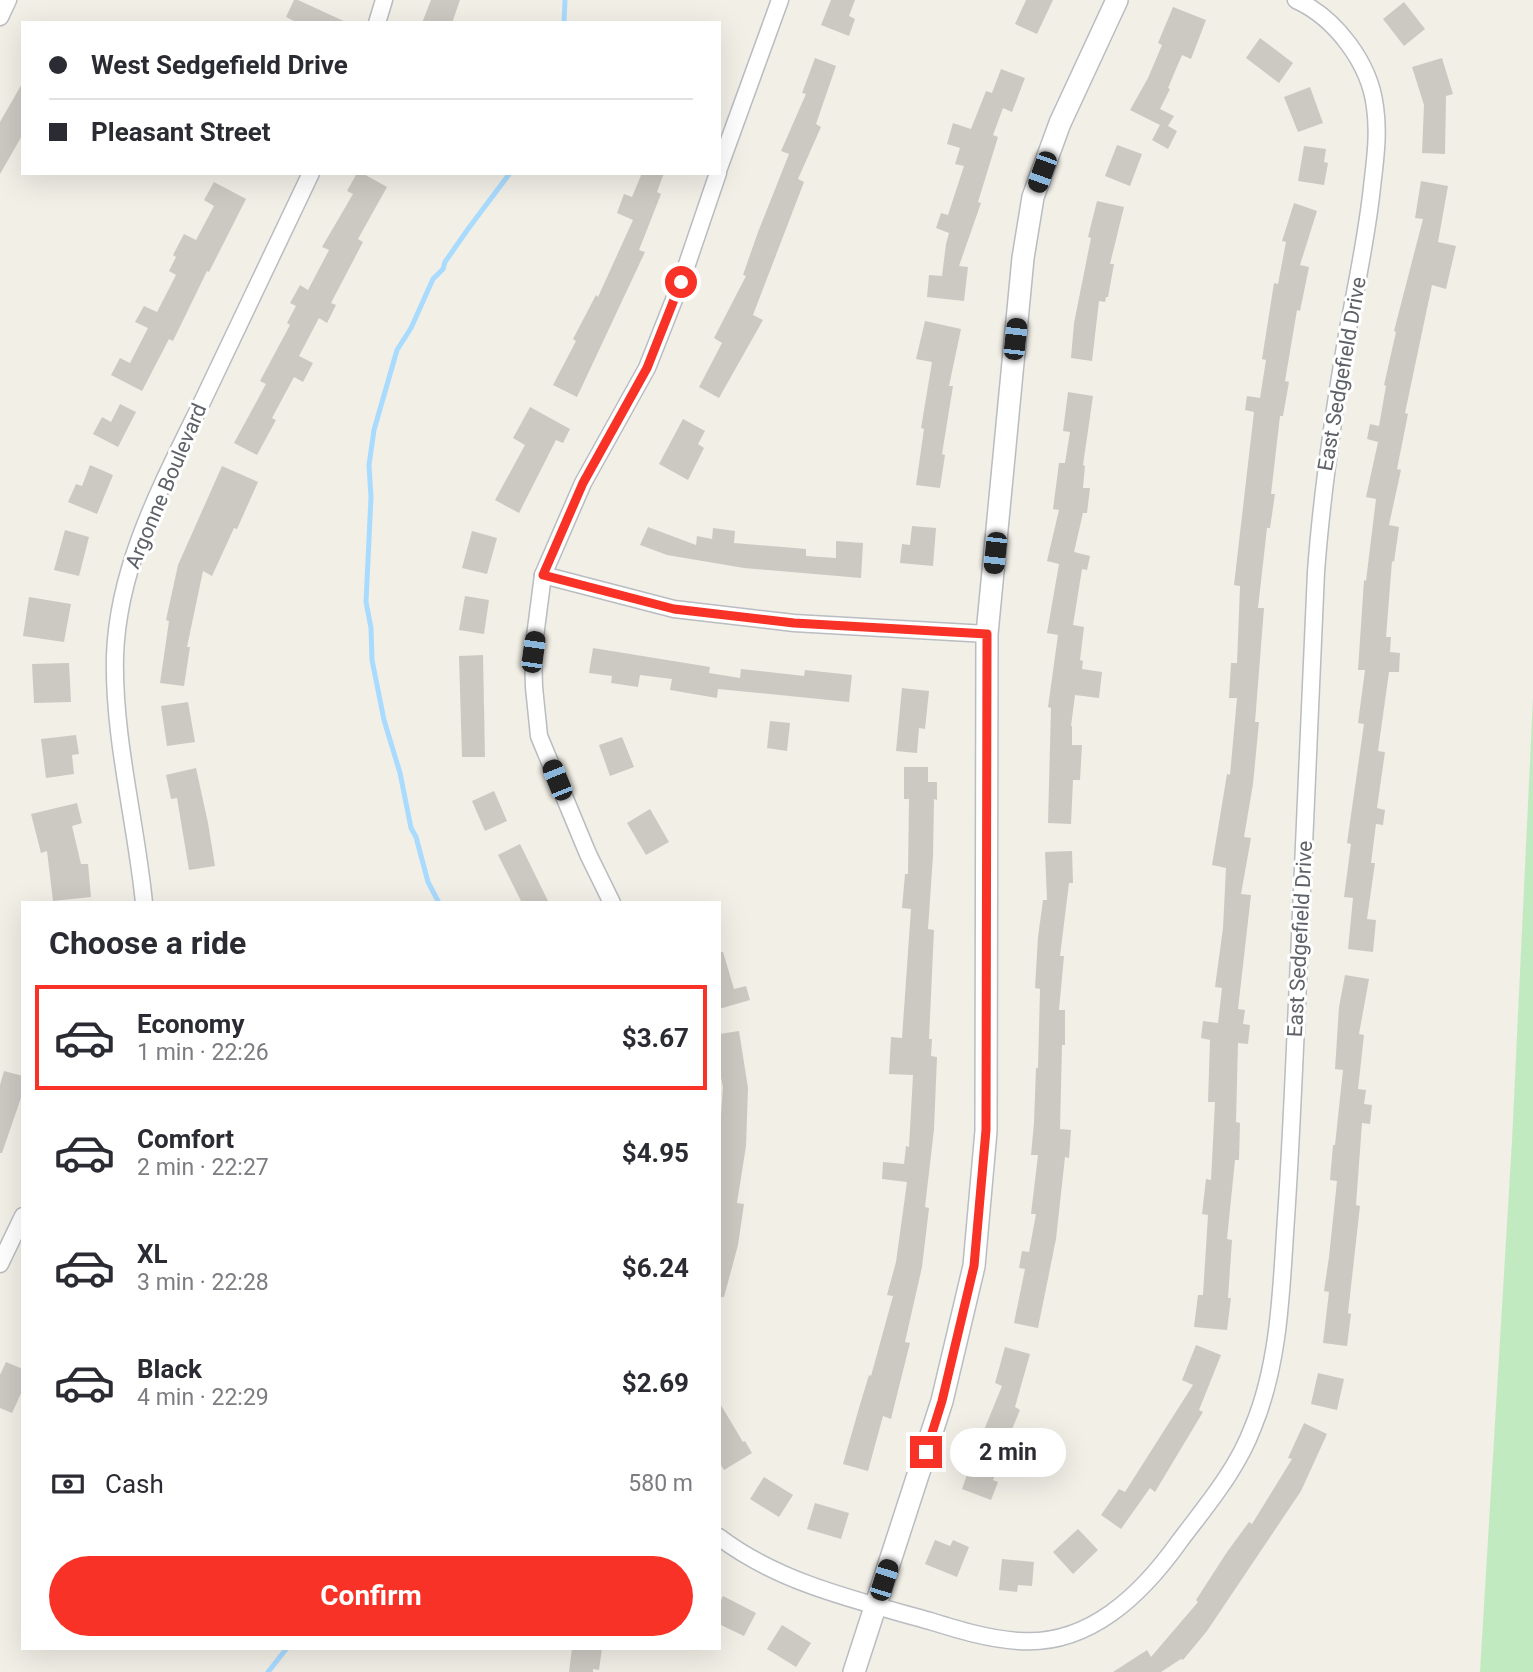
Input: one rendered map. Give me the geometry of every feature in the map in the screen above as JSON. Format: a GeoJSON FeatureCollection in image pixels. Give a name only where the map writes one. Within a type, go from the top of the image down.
{"type":"FeatureCollection","features":[{"type":"Feature","properties":{"kind":"street"},"geometry":{"type":"LineString","coordinates":[[0,16],[8,0]]}},
{"type":"Feature","properties":{"kind":"street"},"geometry":{"type":"LineString","coordinates":[[378,21],[384,0]]}},
{"type":"Feature","properties":{"kind":"street"},"geometry":{"type":"LineString","coordinates":[[721,162],[780,0]]}},
{"type":"Feature","properties":{"kind":"street"},"geometry":{"type":"LineString","coordinates":[[855,1672],[942,1401],[974,1266],[986,1130],[987,634],[1023,258],[1033,197],[1060,123],[1117,0]]}},
{"type":"Feature","properties":{"kind":"street","name":"East Sedgefield Drive"},"geometry":{"type":"LineString","coordinates":[[721,1538],[758,1562],[797,1580],[876,1606],[983,1637],[1032,1642],[1057,1638],[1105,1619],[1143,1588],[1217,1490],[1253,1429],[1264,1398],[1280,1301],[1287,1208],[1316,572],[1322,496],[1334,405],[1368,224],[1377,132],[1375,106],[1369,83],[1354,53],[1338,31],[1320,14],[1296,0]]}},
{"type":"Feature","properties":{"kind":"street","name":"Argonne Boulevard"},"geometry":{"type":"LineString","coordinates":[[144,901],[117,698],[115,656],[126,581],[138,541],[165,480],[310,175]]}},
{"type":"Feature","properties":{"kind":"street"},"geometry":{"type":"LineString","coordinates":[[611,901],[579,834],[539,736],[533,652],[543,575],[583,483],[647,368],[681,282],[717,175]]}},
{"type":"Feature","properties":{"kind":"street"},"geometry":{"type":"LineString","coordinates":[[543,575],[674,609],[794,623],[987,634]]}},
{"type":"Feature","properties":{"kind":"street"},"geometry":{"type":"LineString","coordinates":[[0,1265],[21,1220]]}},
{"type":"Feature","properties":{"kind":"green space"},"geometry":{"type":"Polygon","coordinates":[[[1533,698],[1533,1672],[1480,1672],[1512,1141],[1533,698]]]}},
{"type":"Feature","properties":{"kind":"building"},"geometry":{"type":"Polygon","coordinates":[[[294,0],[298,0],[344,21],[294,21],[286,17],[294,0]]]}},
{"type":"Feature","properties":{"kind":"building"},"geometry":{"type":"Polygon","coordinates":[[[431,0],[460,0],[453,21],[423,21],[431,0]]]}},
{"type":"Feature","properties":{"kind":"building"},"geometry":{"type":"Polygon","coordinates":[[[831,0],[855,0],[849,16],[855,19],[849,36],[821,25],[831,0]]]}},
{"type":"Feature","properties":{"kind":"building"},"geometry":{"type":"Polygon","coordinates":[[[1026,0],[1053,0],[1037,34],[1015,24],[1026,0]]]}},
{"type":"Feature","properties":{"kind":"building"},"geometry":{"type":"Polygon","coordinates":[[[1404,2],[1425,29],[1404,46],[1383,19],[1404,2]]]}},
{"type":"Feature","properties":{"kind":"building"},"geometry":{"type":"Polygon","coordinates":[[[1173,7],[1206,20],[1191,59],[1182,55],[1160,109],[1174,116],[1168,126],[1177,131],[1168,149],[1152,140],[1160,125],[1130,110],[1162,45],[1158,43],[1173,7]]]}},
{"type":"Feature","properties":{"kind":"building"},"geometry":{"type":"Polygon","coordinates":[[[1260,38],[1293,63],[1279,83],[1246,58],[1260,38]]]}},
{"type":"Feature","properties":{"kind":"building"},"geometry":{"type":"Polygon","coordinates":[[[815,58],[836,66],[816,124],[821,127],[798,179],[804,182],[753,315],[763,320],[719,398],[699,387],[722,343],[714,338],[746,276],[743,275],[758,232],[789,154],[781,151],[806,94],[802,93],[815,58]]]}},
{"type":"Feature","properties":{"kind":"building"},"geometry":{"type":"Polygon","coordinates":[[[1442,58],[1453,94],[1446,96],[1445,154],[1422,153],[1424,105],[1412,67],[1442,58]]]}},
{"type":"Feature","properties":{"kind":"building"},"geometry":{"type":"Polygon","coordinates":[[[1001,69],[1025,78],[1012,112],[1003,108],[993,135],[998,137],[978,202],[981,203],[959,266],[968,267],[964,301],[927,297],[929,275],[942,276],[949,233],[936,228],[941,213],[948,215],[964,166],[955,164],[960,148],[947,144],[953,123],[971,129],[986,91],[992,93],[1001,69]]]}},
{"type":"Feature","properties":{"kind":"building"},"geometry":{"type":"Polygon","coordinates":[[[21,85],[21,137],[0,174],[0,122],[21,85]]]}},
{"type":"Feature","properties":{"kind":"building"},"geometry":{"type":"Polygon","coordinates":[[[1310,87],[1323,123],[1298,132],[1284,97],[1310,87]]]}},
{"type":"Feature","properties":{"kind":"building"},"geometry":{"type":"Polygon","coordinates":[[[1117,145],[1142,154],[1130,186],[1105,176],[1117,145]]]}},
{"type":"Feature","properties":{"kind":"building"},"geometry":{"type":"Polygon","coordinates":[[[1304,146],[1326,149],[1324,162],[1328,163],[1324,185],[1298,181],[1304,146]]]}},
{"type":"Feature","properties":{"kind":"building"},"geometry":{"type":"Polygon","coordinates":[[[356,175],[366,175],[387,187],[358,239],[363,242],[331,303],[336,305],[327,323],[319,318],[299,356],[313,363],[303,382],[294,377],[272,418],[276,420],[257,455],[234,443],[266,384],[260,381],[290,325],[287,323],[296,306],[290,303],[300,285],[308,290],[329,250],[322,247],[353,194],[347,191],[356,175]]]}},
{"type":"Feature","properties":{"kind":"building"},"geometry":{"type":"Polygon","coordinates":[[[641,175],[663,175],[657,192],[661,194],[639,250],[645,252],[577,397],[553,385],[633,220],[617,213],[624,194],[632,197],[641,175]]]}},
{"type":"Feature","properties":{"kind":"building"},"geometry":{"type":"Polygon","coordinates":[[[1421,181],[1448,186],[1438,242],[1456,246],[1446,289],[1432,285],[1405,413],[1408,414],[1397,469],[1401,470],[1389,525],[1399,527],[1394,562],[1392,561],[1386,637],[1391,637],[1390,652],[1400,653],[1399,672],[1389,672],[1378,751],[1385,752],[1377,808],[1385,810],[1383,825],[1376,824],[1371,863],[1375,863],[1367,919],[1376,920],[1373,952],[1348,949],[1353,898],[1344,897],[1351,844],[1347,843],[1364,724],[1358,723],[1365,670],[1358,670],[1364,580],[1366,581],[1376,499],[1366,497],[1378,442],[1367,439],[1370,424],[1379,426],[1386,386],[1384,385],[1396,332],[1394,331],[1423,219],[1415,218],[1421,181]]]}},
{"type":"Feature","properties":{"kind":"building"},"geometry":{"type":"Polygon","coordinates":[[[214,182],[246,199],[173,341],[169,339],[142,391],[111,375],[120,358],[130,363],[148,328],[135,322],[144,306],[157,312],[176,275],[169,271],[176,257],[173,255],[184,234],[196,240],[214,206],[204,200],[214,182]]]}},
{"type":"Feature","properties":{"kind":"building"},"geometry":{"type":"Polygon","coordinates":[[[1097,201],[1124,207],[1110,264],[1114,264],[1108,297],[1105,302],[1099,301],[1092,361],[1071,358],[1074,323],[1091,238],[1088,237],[1097,201]]]}},
{"type":"Feature","properties":{"kind":"building"},"geometry":{"type":"Polygon","coordinates":[[[1294,203],[1317,211],[1300,265],[1309,267],[1300,311],[1297,310],[1285,381],[1289,382],[1283,416],[1280,416],[1271,494],[1275,494],[1270,528],[1267,528],[1258,608],[1264,608],[1255,722],[1259,722],[1244,837],[1251,838],[1241,894],[1251,895],[1238,1009],[1245,1010],[1243,1024],[1250,1025],[1248,1044],[1238,1043],[1236,1122],[1240,1123],[1239,1160],[1235,1160],[1227,1239],[1232,1240],[1228,1298],[1231,1298],[1227,1330],[1194,1327],[1198,1295],[1203,1295],[1208,1215],[1202,1214],[1206,1179],[1211,1180],[1215,1102],[1208,1102],[1210,1040],[1201,1038],[1203,1021],[1218,1023],[1222,988],[1215,987],[1223,928],[1226,868],[1212,865],[1227,774],[1230,775],[1237,698],[1229,698],[1231,663],[1237,663],[1240,586],[1234,585],[1254,412],[1245,410],[1247,396],[1260,398],[1266,360],[1262,359],[1274,283],[1278,284],[1286,242],[1282,241],[1294,203]]]}},
{"type":"Feature","properties":{"kind":"building"},"geometry":{"type":"Polygon","coordinates":[[[925,321],[961,329],[949,386],[953,386],[942,454],[945,455],[940,488],[916,485],[924,429],[921,428],[932,362],[916,359],[925,321]]]}},
{"type":"Feature","properties":{"kind":"building"},"geometry":{"type":"Polygon","coordinates":[[[1068,392],[1093,396],[1083,465],[1083,488],[1090,488],[1087,513],[1083,513],[1074,552],[1090,556],[1087,570],[1082,569],[1073,625],[1084,627],[1080,660],[1083,661],[1082,669],[1102,672],[1099,698],[1075,695],[1071,726],[1072,745],[1082,745],[1080,780],[1073,780],[1071,824],[1048,823],[1051,708],[1048,707],[1058,635],[1047,633],[1059,564],[1047,561],[1059,510],[1053,509],[1059,463],[1065,463],[1070,432],[1063,431],[1068,392]]]}},
{"type":"Feature","properties":{"kind":"building"},"geometry":{"type":"Polygon","coordinates":[[[120,404],[136,412],[118,447],[93,434],[102,417],[111,422],[120,404]]]}},
{"type":"Feature","properties":{"kind":"building"},"geometry":{"type":"Polygon","coordinates":[[[530,407],[570,429],[563,443],[556,440],[519,513],[495,500],[525,445],[513,438],[530,407]]]}},
{"type":"Feature","properties":{"kind":"building"},"geometry":{"type":"Polygon","coordinates":[[[683,419],[705,431],[698,444],[704,448],[688,480],[659,464],[683,419]]]}},
{"type":"Feature","properties":{"kind":"building"},"geometry":{"type":"Polygon","coordinates":[[[90,465],[113,475],[97,514],[68,502],[76,484],[82,486],[90,465]]]}},
{"type":"Feature","properties":{"kind":"building"},"geometry":{"type":"Polygon","coordinates":[[[222,466],[258,482],[212,576],[203,571],[187,647],[190,647],[184,686],[160,683],[169,621],[166,620],[178,565],[222,466]]]}},
{"type":"Feature","properties":{"kind":"building"},"geometry":{"type":"Polygon","coordinates":[[[912,526],[936,528],[933,566],[900,563],[902,544],[910,545],[912,526]]]}},
{"type":"Feature","properties":{"kind":"building"},"geometry":{"type":"Polygon","coordinates":[[[648,527],[696,545],[697,536],[712,539],[713,528],[735,531],[734,543],[806,549],[806,556],[836,558],[836,541],[863,543],[861,578],[744,568],[667,555],[640,545],[648,527]]]}},
{"type":"Feature","properties":{"kind":"building"},"geometry":{"type":"Polygon","coordinates":[[[65,530],[89,537],[79,576],[54,570],[65,530]]]}},
{"type":"Feature","properties":{"kind":"building"},"geometry":{"type":"Polygon","coordinates":[[[472,531],[497,538],[487,574],[462,568],[472,531]]]}},
{"type":"Feature","properties":{"kind":"building"},"geometry":{"type":"Polygon","coordinates":[[[465,596],[489,600],[484,634],[459,630],[465,596]]]}},
{"type":"Feature","properties":{"kind":"building"},"geometry":{"type":"Polygon","coordinates":[[[29,597],[71,604],[64,642],[23,636],[29,597]]]}},
{"type":"Feature","properties":{"kind":"building"},"geometry":{"type":"Polygon","coordinates":[[[593,648],[710,667],[709,673],[740,678],[741,669],[804,676],[805,670],[852,675],[849,702],[718,689],[717,698],[670,690],[672,679],[640,675],[638,687],[611,683],[612,676],[589,673],[593,648]]]}},
{"type":"Feature","properties":{"kind":"building"},"geometry":{"type":"Polygon","coordinates":[[[483,655],[485,757],[462,757],[459,656],[483,655]]]}},
{"type":"Feature","properties":{"kind":"building"},"geometry":{"type":"Polygon","coordinates":[[[69,663],[71,702],[34,703],[32,664],[69,663]]]}},
{"type":"Feature","properties":{"kind":"building"},"geometry":{"type":"Polygon","coordinates":[[[902,688],[929,691],[925,729],[919,728],[917,753],[896,751],[902,688]]]}},
{"type":"Feature","properties":{"kind":"building"},"geometry":{"type":"Polygon","coordinates":[[[188,702],[195,742],[167,746],[161,706],[188,702]]]}},
{"type":"Feature","properties":{"kind":"building"},"geometry":{"type":"Polygon","coordinates":[[[770,721],[790,723],[787,751],[767,748],[770,721]]]}},
{"type":"Feature","properties":{"kind":"building"},"geometry":{"type":"Polygon","coordinates":[[[76,735],[79,754],[72,755],[74,774],[46,778],[41,739],[76,735]]]}},
{"type":"Feature","properties":{"kind":"building"},"geometry":{"type":"Polygon","coordinates":[[[622,737],[634,767],[610,776],[599,745],[622,737]]]}},
{"type":"Feature","properties":{"kind":"building"},"geometry":{"type":"Polygon","coordinates":[[[904,767],[928,767],[928,782],[937,782],[928,929],[934,930],[929,1039],[932,1039],[931,1056],[937,1057],[934,1129],[925,1207],[929,1208],[922,1267],[905,1342],[910,1343],[891,1419],[883,1416],[868,1471],[843,1464],[893,1296],[887,1295],[896,1262],[907,1182],[882,1179],[883,1162],[904,1164],[906,1146],[909,1147],[913,1075],[889,1074],[891,1037],[902,1038],[911,909],[902,908],[905,874],[908,874],[909,799],[904,799],[904,767]]]}},
{"type":"Feature","properties":{"kind":"building"},"geometry":{"type":"Polygon","coordinates":[[[196,768],[215,866],[189,870],[177,798],[171,799],[166,775],[196,768]]]}},
{"type":"Feature","properties":{"kind":"building"},"geometry":{"type":"Polygon","coordinates":[[[494,791],[507,821],[485,831],[472,801],[494,791]]]}},
{"type":"Feature","properties":{"kind":"building"},"geometry":{"type":"Polygon","coordinates":[[[77,803],[82,823],[72,826],[81,864],[88,864],[91,897],[53,901],[47,851],[41,853],[31,814],[77,803]]]}},
{"type":"Feature","properties":{"kind":"building"},"geometry":{"type":"Polygon","coordinates":[[[650,809],[669,842],[646,855],[627,823],[650,809]]]}},
{"type":"Feature","properties":{"kind":"building"},"geometry":{"type":"Polygon","coordinates":[[[520,844],[548,901],[521,901],[498,855],[520,844]]]}},
{"type":"Feature","properties":{"kind":"building"},"geometry":{"type":"Polygon","coordinates":[[[1072,851],[1073,883],[1069,883],[1060,956],[1064,956],[1059,1010],[1065,1010],[1060,1129],[1071,1130],[1069,1158],[1065,1157],[1056,1239],[1038,1328],[1014,1323],[1025,1269],[1019,1268],[1022,1251],[1029,1252],[1036,1214],[1031,1214],[1038,1155],[1031,1155],[1038,1068],[1040,989],[1035,988],[1038,937],[1043,900],[1047,900],[1045,852],[1072,851]]]}},
{"type":"Feature","properties":{"kind":"building"},"geometry":{"type":"Polygon","coordinates":[[[721,952],[734,989],[746,986],[750,1000],[721,1008],[721,952]]]}},
{"type":"Feature","properties":{"kind":"building"},"geometry":{"type":"Polygon","coordinates":[[[1345,975],[1369,979],[1359,1034],[1364,1035],[1358,1089],[1366,1090],[1364,1104],[1372,1105],[1370,1124],[1362,1123],[1356,1205],[1360,1206],[1347,1346],[1323,1343],[1329,1292],[1324,1291],[1337,1181],[1330,1180],[1343,1070],[1335,1069],[1339,1007],[1345,975]]]}},
{"type":"Feature","properties":{"kind":"building"},"geometry":{"type":"Polygon","coordinates":[[[739,1031],[748,1088],[746,1146],[737,1203],[744,1204],[738,1245],[724,1297],[721,1297],[721,1034],[739,1031]]]}},
{"type":"Feature","properties":{"kind":"building"},"geometry":{"type":"Polygon","coordinates":[[[4,1071],[21,1075],[21,1098],[2,1153],[0,1153],[0,1085],[4,1071]]]}},
{"type":"Feature","properties":{"kind":"building"},"geometry":{"type":"Polygon","coordinates":[[[1196,1345],[1221,1355],[1199,1410],[1203,1412],[1155,1492],[1150,1488],[1121,1529],[1101,1515],[1119,1489],[1125,1492],[1193,1385],[1182,1380],[1196,1345]]]}},
{"type":"Feature","properties":{"kind":"building"},"geometry":{"type":"Polygon","coordinates":[[[1005,1347],[1030,1354],[1015,1407],[1020,1410],[1008,1439],[984,1430],[1002,1386],[995,1383],[1005,1347]]]}},
{"type":"Feature","properties":{"kind":"building"},"geometry":{"type":"Polygon","coordinates":[[[6,1362],[21,1368],[21,1393],[12,1413],[0,1408],[0,1375],[6,1362]]]}},
{"type":"Feature","properties":{"kind":"building"},"geometry":{"type":"Polygon","coordinates":[[[1318,1373],[1344,1379],[1337,1410],[1311,1404],[1318,1373]]]}},
{"type":"Feature","properties":{"kind":"building"},"geometry":{"type":"Polygon","coordinates":[[[721,1405],[752,1453],[724,1470],[721,1465],[721,1405]]]}},
{"type":"Feature","properties":{"kind":"building"},"geometry":{"type":"Polygon","coordinates":[[[1304,1423],[1327,1434],[1301,1491],[1207,1631],[1183,1660],[1161,1672],[1113,1672],[1147,1650],[1151,1657],[1198,1602],[1196,1600],[1227,1552],[1249,1522],[1252,1524],[1292,1459],[1288,1458],[1304,1423]]]}},
{"type":"Feature","properties":{"kind":"building"},"geometry":{"type":"Polygon","coordinates":[[[974,1455],[999,1464],[993,1480],[998,1482],[991,1500],[962,1489],[974,1455]]]}},
{"type":"Feature","properties":{"kind":"building"},"geometry":{"type":"Polygon","coordinates":[[[764,1477],[793,1495],[779,1517],[750,1499],[764,1477]]]}},
{"type":"Feature","properties":{"kind":"building"},"geometry":{"type":"Polygon","coordinates":[[[815,1503],[849,1513],[841,1539],[807,1529],[815,1503]]]}},
{"type":"Feature","properties":{"kind":"building"},"geometry":{"type":"Polygon","coordinates":[[[1078,1529],[1098,1550],[1073,1574],[1053,1552],[1078,1529]]]}},
{"type":"Feature","properties":{"kind":"building"},"geometry":{"type":"Polygon","coordinates":[[[935,1540],[950,1546],[953,1540],[969,1547],[957,1577],[925,1564],[935,1540]]]}},
{"type":"Feature","properties":{"kind":"building"},"geometry":{"type":"Polygon","coordinates":[[[1002,1559],[1034,1562],[1032,1586],[1018,1585],[1017,1592],[999,1590],[1002,1559]]]}},
{"type":"Feature","properties":{"kind":"building"},"geometry":{"type":"Polygon","coordinates":[[[723,1596],[756,1613],[744,1636],[721,1625],[723,1596]]]}},
{"type":"Feature","properties":{"kind":"building"},"geometry":{"type":"Polygon","coordinates":[[[782,1625],[811,1643],[796,1667],[767,1649],[782,1625]]]}},
{"type":"Feature","properties":{"kind":"building"},"geometry":{"type":"Polygon","coordinates":[[[572,1650],[602,1650],[599,1670],[569,1672],[572,1650]]]}},
{"type":"Feature","properties":{"kind":"waterway"},"geometry":{"type":"LineString","coordinates":[[564,21],[565,0]]}},
{"type":"Feature","properties":{"kind":"waterway"},"geometry":{"type":"LineString","coordinates":[[438,901],[428,882],[411,828],[372,660],[371,628],[366,602],[371,497],[369,465],[374,430],[397,350],[411,328],[433,279],[443,269],[445,262],[508,175]]}},
{"type":"Feature","properties":{"kind":"waterway"},"geometry":{"type":"LineString","coordinates":[[268,1672],[285,1650]]}},
{"type":"Feature","properties":{"kind":"route"},"geometry":{"type":"LineString","coordinates":[[681,282],[647,368],[583,483],[543,575],[674,609],[794,623],[987,634],[986,1130],[974,1266],[942,1401],[926,1452]]}}]}
